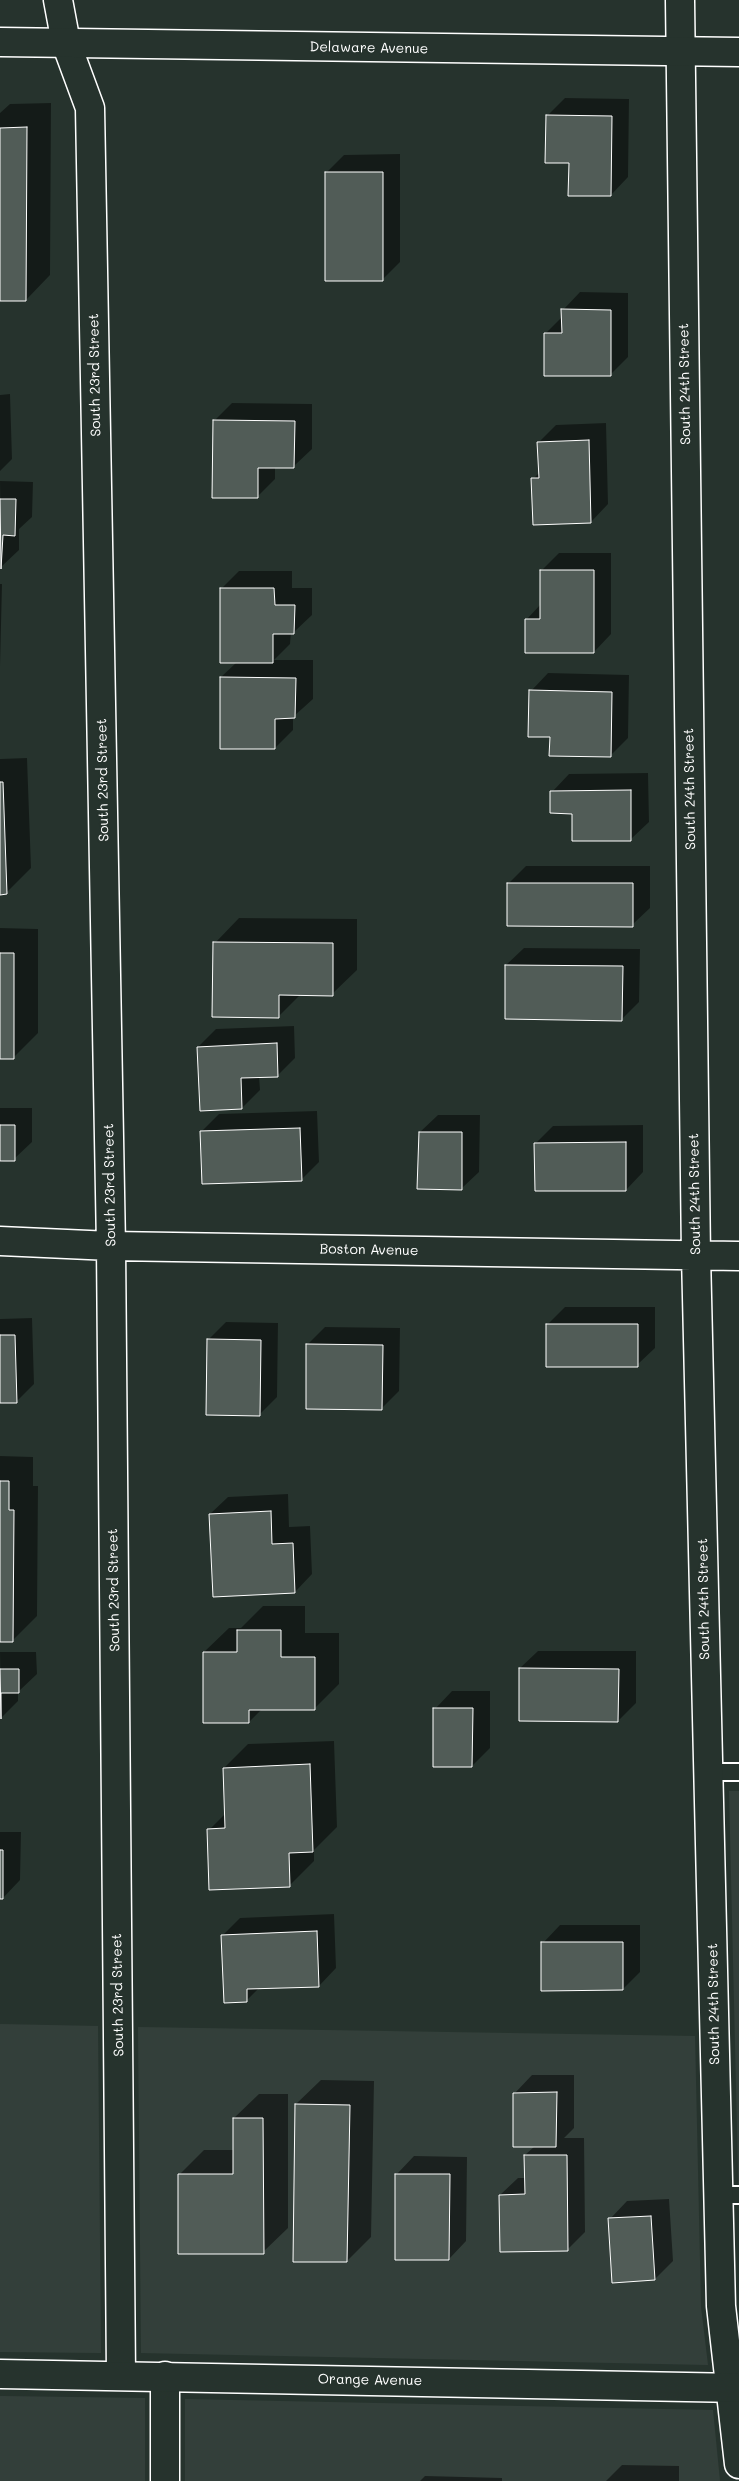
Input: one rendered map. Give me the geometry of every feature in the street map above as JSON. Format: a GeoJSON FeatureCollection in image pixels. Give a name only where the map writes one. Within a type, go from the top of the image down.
{"type":"FeatureCollection","features":[{"type":"Feature","properties":{"kind":"street","name":"South 23rd Street"},"geometry":{"type":"LineString","coordinates":[[58,0],[66,43],[90,108],[111,1246],[121,2376]]}},
{"type":"Feature","properties":{"kind":"street","name":"South 24th Street"},"geometry":{"type":"LineString","coordinates":[[680,0],[696,1255],[709,1772],[729,2195],[721,2306],[735,2388],[739,2464]]}},
{"type":"Feature","properties":{"kind":"street","name":"Delaware Avenue"},"geometry":{"type":"LineString","coordinates":[[0,42],[739,52]]}},
{"type":"Feature","properties":{"kind":"street","name":"Boston Avenue"},"geometry":{"type":"LineString","coordinates":[[0,1240],[111,1246],[739,1256]]}},
{"type":"Feature","properties":{"kind":"street","name":"Orange Avenue"},"geometry":{"type":"LineString","coordinates":[[0,2374],[735,2388]]}},
{"type":"Feature","properties":{"kind":"street"},"geometry":{"type":"LineString","coordinates":[[165,2376],[165,2481]]}},
{"type":"Feature","properties":{"kind":"lane"},"geometry":{"type":"LineString","coordinates":[[709,1772],[739,1772]]}},
{"type":"Feature","properties":{"kind":"shaded area"},"geometry":{"type":"Polygon","coordinates":[[[729,1791],[739,1791],[739,2213],[729,1791]]]}},
{"type":"Feature","properties":{"kind":"shaded area"},"geometry":{"type":"Polygon","coordinates":[[[0,2024],[98,2026],[101,2353],[0,2352],[0,2024]]]}},
{"type":"Feature","properties":{"kind":"shaded area"},"geometry":{"type":"Polygon","coordinates":[[[138,2027],[695,2036],[701,2307],[708,2365],[141,2353],[138,2027]]]}},
{"type":"Feature","properties":{"kind":"shaded area"},"geometry":{"type":"Polygon","coordinates":[[[0,2396],[145,2398],[145,2481],[0,2481],[0,2396]]]}},
{"type":"Feature","properties":{"kind":"shaded area"},"geometry":{"type":"Polygon","coordinates":[[[185,2399],[713,2410],[720,2481],[185,2481],[185,2399]]]}},
{"type":"Feature","properties":{"kind":"building"},"geometry":{"type":"Polygon","coordinates":[[[546,115],[612,116],[611,196],[568,196],[569,163],[545,163],[546,115]]]}},
{"type":"Feature","properties":{"kind":"building"},"geometry":{"type":"Polygon","coordinates":[[[27,127],[26,301],[0,301],[0,128],[27,127]]]}},
{"type":"Feature","properties":{"kind":"building"},"geometry":{"type":"Polygon","coordinates":[[[325,172],[383,172],[383,281],[325,281],[325,172]]]}},
{"type":"Feature","properties":{"kind":"building"},"geometry":{"type":"Polygon","coordinates":[[[561,309],[611,310],[611,376],[544,376],[544,333],[562,333],[561,309]]]}},
{"type":"Feature","properties":{"kind":"building"},"geometry":{"type":"Polygon","coordinates":[[[213,420],[295,421],[294,468],[258,468],[258,498],[212,498],[213,420]]]}},
{"type":"Feature","properties":{"kind":"building"},"geometry":{"type":"Polygon","coordinates":[[[589,440],[591,523],[533,525],[531,478],[539,478],[537,442],[589,440]]]}},
{"type":"Feature","properties":{"kind":"building"},"geometry":{"type":"Polygon","coordinates":[[[0,499],[16,499],[15,536],[3,535],[1,569],[0,499]]]}},
{"type":"Feature","properties":{"kind":"building"},"geometry":{"type":"Polygon","coordinates":[[[540,570],[594,570],[594,653],[525,653],[525,619],[540,619],[540,570]]]}},
{"type":"Feature","properties":{"kind":"building"},"geometry":{"type":"Polygon","coordinates":[[[220,588],[274,588],[275,605],[295,605],[294,634],[273,634],[273,663],[220,663],[220,588]]]}},
{"type":"Feature","properties":{"kind":"building"},"geometry":{"type":"Polygon","coordinates":[[[220,677],[296,678],[295,718],[275,719],[275,749],[220,749],[220,677]]]}},
{"type":"Feature","properties":{"kind":"building"},"geometry":{"type":"Polygon","coordinates":[[[529,690],[612,692],[611,757],[549,756],[550,737],[528,737],[529,690]]]}},
{"type":"Feature","properties":{"kind":"building"},"geometry":{"type":"Polygon","coordinates":[[[0,782],[3,782],[7,894],[0,895],[0,782]]]}},
{"type":"Feature","properties":{"kind":"building"},"geometry":{"type":"Polygon","coordinates":[[[631,790],[631,841],[572,841],[572,814],[550,813],[550,791],[631,790]]]}},
{"type":"Feature","properties":{"kind":"building"},"geometry":{"type":"Polygon","coordinates":[[[507,883],[633,883],[633,927],[507,926],[507,883]]]}},
{"type":"Feature","properties":{"kind":"building"},"geometry":{"type":"Polygon","coordinates":[[[213,942],[333,943],[333,996],[279,995],[279,1018],[212,1017],[213,942]]]}},
{"type":"Feature","properties":{"kind":"building"},"geometry":{"type":"Polygon","coordinates":[[[0,953],[14,953],[14,1059],[0,1059],[0,953]]]}},
{"type":"Feature","properties":{"kind":"building"},"geometry":{"type":"Polygon","coordinates":[[[505,965],[623,966],[622,1021],[505,1019],[505,965]]]}},
{"type":"Feature","properties":{"kind":"building"},"geometry":{"type":"Polygon","coordinates":[[[277,1043],[278,1077],[241,1078],[242,1109],[200,1111],[197,1047],[277,1043]]]}},
{"type":"Feature","properties":{"kind":"building"},"geometry":{"type":"Polygon","coordinates":[[[0,1125],[15,1125],[15,1161],[0,1161],[0,1125]]]}},
{"type":"Feature","properties":{"kind":"building"},"geometry":{"type":"Polygon","coordinates":[[[300,1128],[302,1181],[202,1184],[200,1131],[300,1128]]]}},
{"type":"Feature","properties":{"kind":"building"},"geometry":{"type":"Polygon","coordinates":[[[419,1132],[462,1132],[462,1190],[417,1189],[419,1132]]]}},
{"type":"Feature","properties":{"kind":"building"},"geometry":{"type":"Polygon","coordinates":[[[626,1142],[626,1191],[535,1191],[534,1143],[626,1142]]]}},
{"type":"Feature","properties":{"kind":"building"},"geometry":{"type":"Polygon","coordinates":[[[546,1324],[638,1324],[638,1367],[546,1367],[546,1324]]]}},
{"type":"Feature","properties":{"kind":"building"},"geometry":{"type":"Polygon","coordinates":[[[0,1335],[15,1335],[17,1403],[0,1403],[0,1335]]]}},
{"type":"Feature","properties":{"kind":"building"},"geometry":{"type":"Polygon","coordinates":[[[207,1339],[261,1340],[260,1416],[206,1415],[207,1339]]]}},
{"type":"Feature","properties":{"kind":"building"},"geometry":{"type":"Polygon","coordinates":[[[306,1344],[383,1345],[382,1410],[306,1409],[306,1344]]]}},
{"type":"Feature","properties":{"kind":"building"},"geometry":{"type":"Polygon","coordinates":[[[0,1481],[9,1481],[9,1510],[14,1510],[13,1642],[0,1642],[0,1481]]]}},
{"type":"Feature","properties":{"kind":"building"},"geometry":{"type":"Polygon","coordinates":[[[271,1511],[272,1544],[293,1543],[295,1593],[213,1597],[209,1514],[271,1511]]]}},
{"type":"Feature","properties":{"kind":"building"},"geometry":{"type":"Polygon","coordinates":[[[237,1630],[281,1630],[281,1657],[315,1657],[315,1710],[249,1710],[249,1723],[203,1723],[203,1652],[237,1652],[237,1630]]]}},
{"type":"Feature","properties":{"kind":"building"},"geometry":{"type":"Polygon","coordinates":[[[519,1668],[619,1669],[618,1722],[519,1721],[519,1668]]]}},
{"type":"Feature","properties":{"kind":"building"},"geometry":{"type":"Polygon","coordinates":[[[0,1669],[19,1669],[19,1693],[1,1693],[1,1719],[0,1669]]]}},
{"type":"Feature","properties":{"kind":"building"},"geometry":{"type":"Polygon","coordinates":[[[433,1708],[473,1708],[472,1767],[433,1767],[433,1708]]]}},
{"type":"Feature","properties":{"kind":"building"},"geometry":{"type":"Polygon","coordinates":[[[310,1764],[313,1852],[289,1853],[290,1887],[209,1890],[207,1829],[225,1828],[223,1768],[310,1764]]]}},
{"type":"Feature","properties":{"kind":"building"},"geometry":{"type":"Polygon","coordinates":[[[0,1850],[3,1850],[3,1899],[0,1899],[0,1850]]]}},
{"type":"Feature","properties":{"kind":"building"},"geometry":{"type":"Polygon","coordinates":[[[317,1931],[319,1987],[247,1989],[247,2002],[224,2003],[221,1935],[317,1931]]]}},
{"type":"Feature","properties":{"kind":"building"},"geometry":{"type":"Polygon","coordinates":[[[541,1942],[623,1942],[623,1990],[541,1991],[541,1942]]]}},
{"type":"Feature","properties":{"kind":"building"},"geometry":{"type":"Polygon","coordinates":[[[557,2092],[556,2147],[513,2147],[513,2093],[557,2092]]]}},
{"type":"Feature","properties":{"kind":"building"},"geometry":{"type":"Polygon","coordinates":[[[295,2104],[350,2105],[347,2262],[293,2262],[295,2104]]]}},
{"type":"Feature","properties":{"kind":"building"},"geometry":{"type":"Polygon","coordinates":[[[233,2118],[263,2118],[264,2254],[178,2254],[178,2174],[233,2174],[233,2118]]]}},
{"type":"Feature","properties":{"kind":"building"},"geometry":{"type":"Polygon","coordinates":[[[524,2155],[567,2155],[568,2251],[500,2252],[499,2195],[525,2194],[524,2155]]]}},
{"type":"Feature","properties":{"kind":"building"},"geometry":{"type":"Polygon","coordinates":[[[395,2174],[450,2174],[449,2260],[395,2260],[395,2174]]]}},
{"type":"Feature","properties":{"kind":"building"},"geometry":{"type":"Polygon","coordinates":[[[651,2216],[655,2280],[612,2283],[608,2218],[651,2216]]]}}]}
